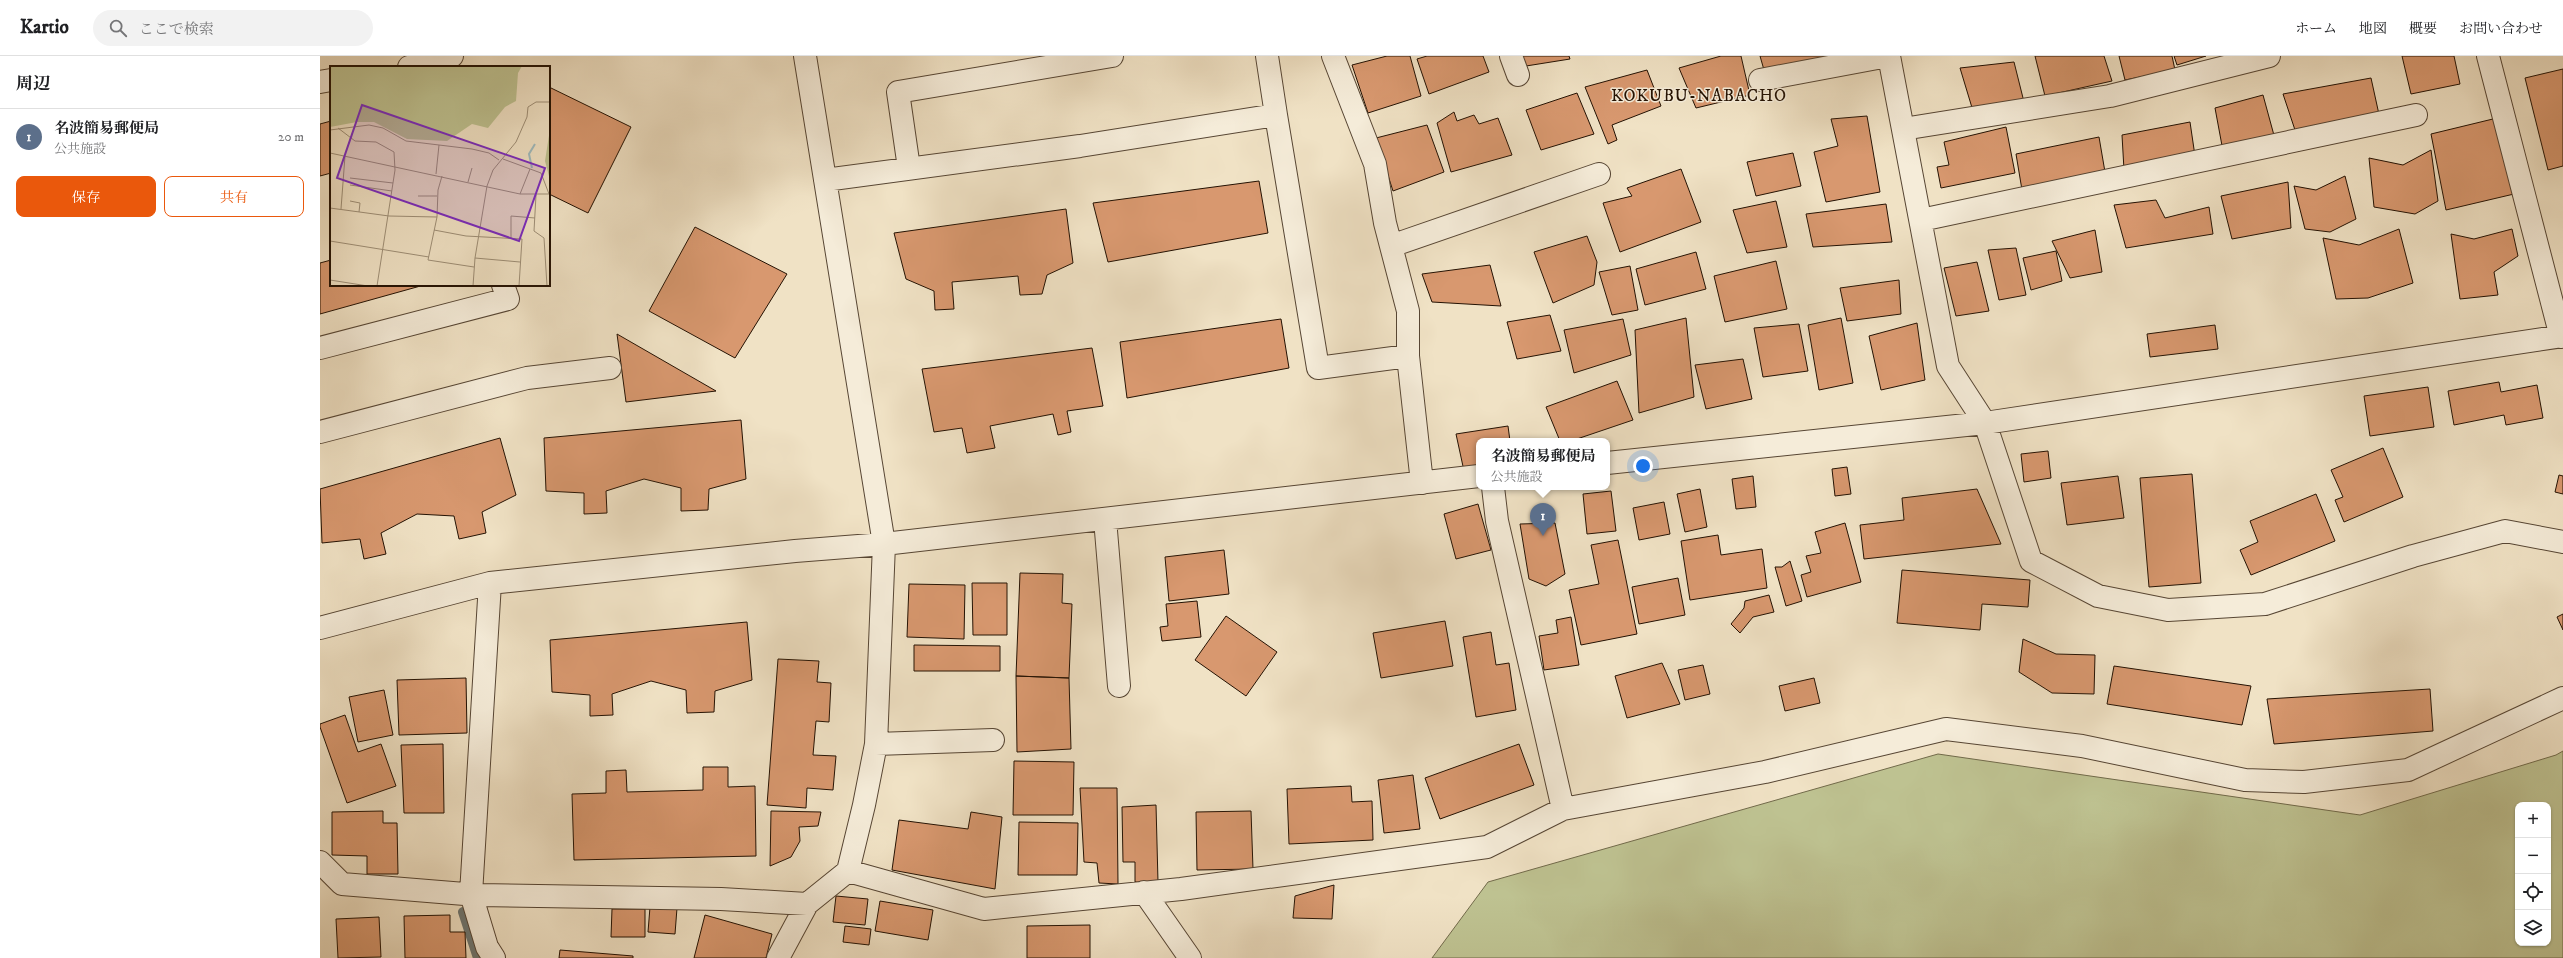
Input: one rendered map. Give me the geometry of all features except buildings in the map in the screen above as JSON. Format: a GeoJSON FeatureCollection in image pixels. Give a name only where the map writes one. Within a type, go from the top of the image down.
{"type":"FeatureCollection","features":[{"type":"Feature","properties":{"kind":"street"},"geometry":{"type":"LineString","coordinates":[[417,66],[452,56]]}},
{"type":"Feature","properties":{"kind":"street"},"geometry":{"type":"LineString","coordinates":[[778,958],[807,904],[848,871],[864,805],[876,744],[884,544],[805,56]]}},
{"type":"Feature","properties":{"kind":"street"},"geometry":{"type":"LineString","coordinates":[[909,168],[898,92],[1112,56]]}},
{"type":"Feature","properties":{"kind":"street"},"geometry":{"type":"LineString","coordinates":[[1266,56],[1318,368],[1408,356]]}},
{"type":"Feature","properties":{"kind":"street"},"geometry":{"type":"LineString","coordinates":[[1333,56],[1374,164],[1391,246],[1408,311],[1408,356],[1422,483]]}},
{"type":"Feature","properties":{"kind":"street"},"geometry":{"type":"LineString","coordinates":[[1760,80],[1888,56],[1921,220],[1948,366],[1985,423],[2031,561],[2098,596],[2168,610],[2265,604],[2413,556],[2505,531],[2563,542]]}},
{"type":"Feature","properties":{"kind":"street"},"geometry":{"type":"LineString","coordinates":[[1903,129],[2110,96],[2269,56]]}},
{"type":"Feature","properties":{"kind":"street"},"geometry":{"type":"LineString","coordinates":[[1610,463],[1985,423],[2562,337],[2488,56]]}},
{"type":"Feature","properties":{"kind":"street"},"geometry":{"type":"LineString","coordinates":[[320,82],[330,80]]}},
{"type":"Feature","properties":{"kind":"street"},"geometry":{"type":"LineString","coordinates":[[825,180],[1080,146],[1276,115]]}},
{"type":"Feature","properties":{"kind":"street"},"geometry":{"type":"LineString","coordinates":[[1921,220],[2416,115]]}},
{"type":"Feature","properties":{"kind":"street"},"geometry":{"type":"LineString","coordinates":[[1391,246],[1599,174]]}},
{"type":"Feature","properties":{"kind":"street"},"geometry":{"type":"LineString","coordinates":[[320,348],[508,299],[503,286]]}},
{"type":"Feature","properties":{"kind":"street"},"geometry":{"type":"LineString","coordinates":[[320,432],[527,378],[610,368]]}},
{"type":"Feature","properties":{"kind":"street"},"geometry":{"type":"LineString","coordinates":[[320,628],[490,583],[795,551],[884,544],[1476,476]]}},
{"type":"Feature","properties":{"kind":"street"},"geometry":{"type":"LineString","coordinates":[[1493,490],[1497,521],[1563,809]]}},
{"type":"Feature","properties":{"kind":"street"},"geometry":{"type":"LineString","coordinates":[[1105,519],[1120,686]]}},
{"type":"Feature","properties":{"kind":"street"},"geometry":{"type":"LineString","coordinates":[[490,583],[471,894],[487,947],[494,958]]}},
{"type":"Feature","properties":{"kind":"street"},"geometry":{"type":"LineString","coordinates":[[848,871],[984,909],[1144,892],[1487,847],[1563,809],[1765,772],[1946,729],[2082,746],[2245,780],[2304,782],[2408,770],[2563,698]]}},
{"type":"Feature","properties":{"kind":"street"},"geometry":{"type":"LineString","coordinates":[[876,744],[993,740]]}},
{"type":"Feature","properties":{"kind":"street"},"geometry":{"type":"LineString","coordinates":[[320,862],[342,884],[471,894],[721,899],[807,904]]}},
{"type":"Feature","properties":{"kind":"street"},"geometry":{"type":"LineString","coordinates":[[1144,892],[1190,958]]}},
{"type":"Feature","properties":{"kind":"green space"},"geometry":{"type":"Polygon","coordinates":[[[2563,751],[2563,958],[1432,958],[1488,882],[1938,754],[2360,815],[2556,755],[2563,751]]]}},
{"type":"Feature","properties":{"kind":"waterway"},"geometry":{"type":"LineString","coordinates":[[463,912],[478,958]]}},
{"type":"Feature","properties":{"kind":"place","name":"名波簡易郵便局"},"geometry":{"type":"Point","coordinates":[1543,536]}},
{"type":"Feature","properties":{"kind":"district","name":"KOKUBU-NABACHO"},"geometry":{"type":"Point","coordinates":[1699,95]}}]}
